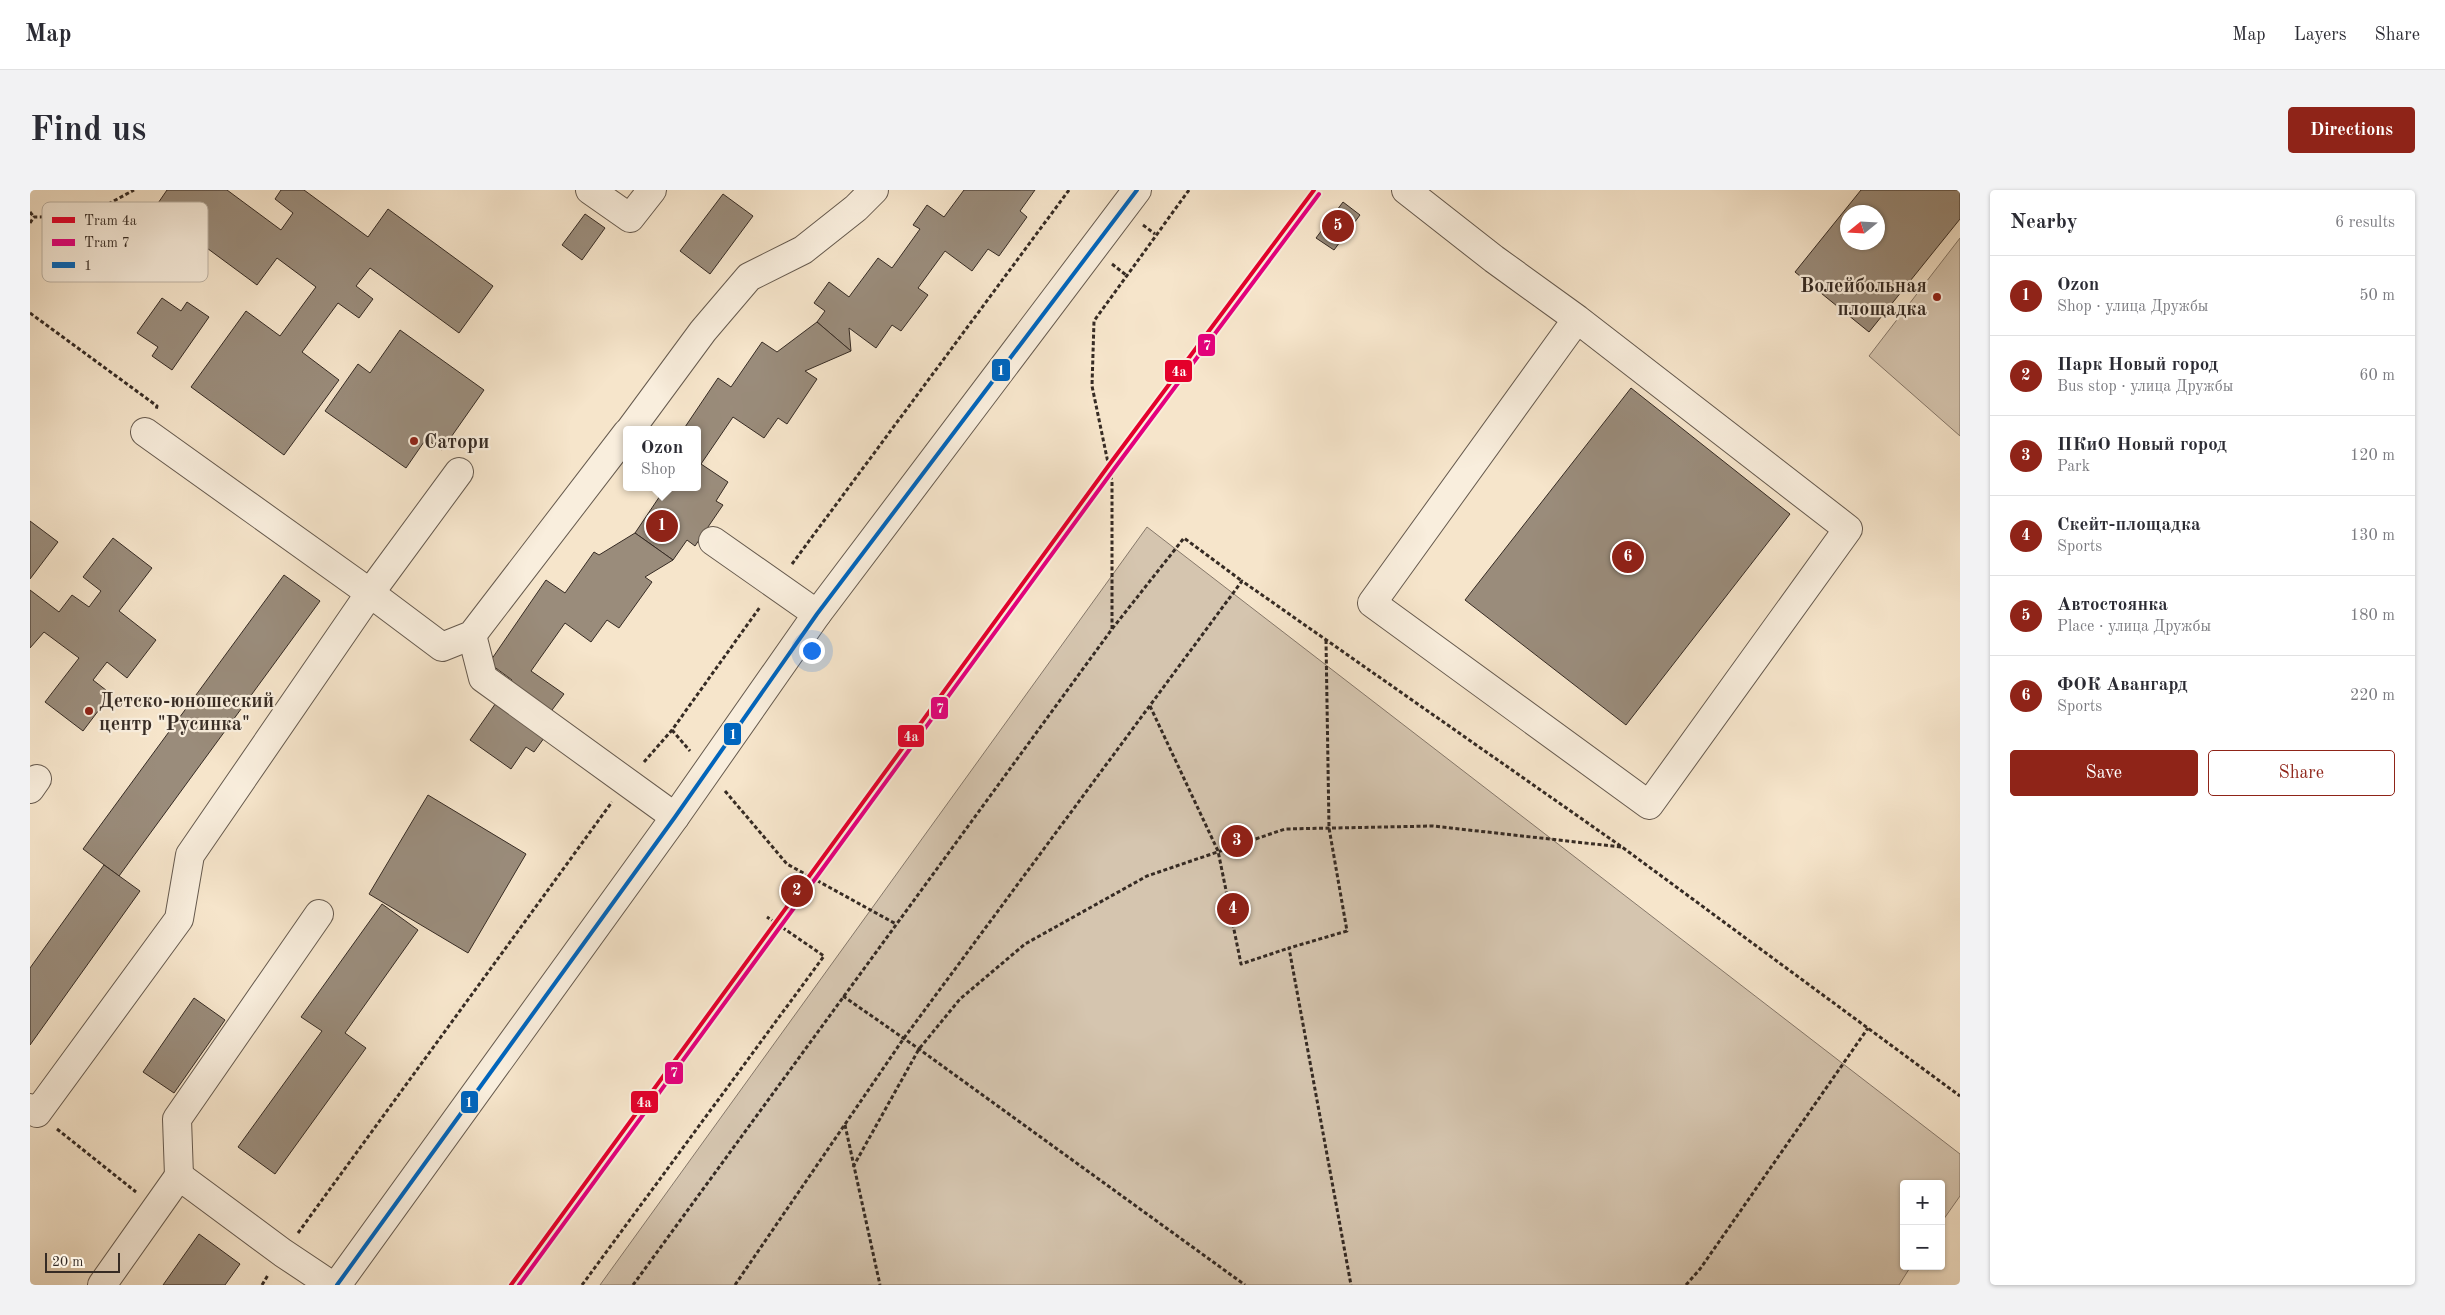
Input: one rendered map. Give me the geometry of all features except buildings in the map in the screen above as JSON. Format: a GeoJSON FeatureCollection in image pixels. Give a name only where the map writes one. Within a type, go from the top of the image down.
{"type":"FeatureCollection","features":[{"type":"Feature","properties":{"kind":"street"},"geometry":{"type":"LineString","coordinates":[[590,190],[630,218],[652,190]]}},
{"type":"Feature","properties":{"kind":"street"},"geometry":{"type":"LineString","coordinates":[[633,426],[702,331],[749,277],[803,250],[856,208],[874,190]]}},
{"type":"Feature","properties":{"kind":"street"},"geometry":{"type":"LineString","coordinates":[[337,1285],[676,817],[817,614],[1137,190]]}},
{"type":"Feature","properties":{"kind":"street"},"geometry":{"type":"LineString","coordinates":[[1406,190],[1494,259],[1577,319],[1848,529],[1649,805],[1372,603],[1577,319]]}},
{"type":"Feature","properties":{"kind":"street"},"geometry":{"type":"LineString","coordinates":[[149,423],[442,647],[472,635],[623,438]]}},
{"type":"Feature","properties":{"kind":"street"},"geometry":{"type":"LineString","coordinates":[[34,1111],[178,919],[190,855],[370,593],[459,472]]}},
{"type":"Feature","properties":{"kind":"street"},"geometry":{"type":"LineString","coordinates":[[713,542],[817,614]]}},
{"type":"Feature","properties":{"kind":"street"},"geometry":{"type":"LineString","coordinates":[[472,635],[483,678],[676,817]]}},
{"type":"Feature","properties":{"kind":"street"},"geometry":{"type":"LineString","coordinates":[[102,1285],[179,1176],[177,1119],[319,914]]}},
{"type":"Feature","properties":{"kind":"street"},"geometry":{"type":"LineString","coordinates":[[179,1176],[283,1253],[331,1285]]}},
{"type":"Feature","properties":{"kind":"path"},"geometry":{"type":"LineString","coordinates":[[112,202],[134,190]]}},
{"type":"Feature","properties":{"kind":"path"},"geometry":{"type":"LineString","coordinates":[[283,1253],[627,782],[672,730],[776,585],[1069,190]]}},
{"type":"Feature","properties":{"kind":"path"},"geometry":{"type":"LineString","coordinates":[[1112,628],[1112,482],[1092,386],[1094,321],[1188,190]]}},
{"type":"Feature","properties":{"kind":"path"},"geometry":{"type":"LineString","coordinates":[[30,212],[34,217]]}},
{"type":"Feature","properties":{"kind":"path"},"geometry":{"type":"LineString","coordinates":[[34,217],[42,217]]}},
{"type":"Feature","properties":{"kind":"path"},"geometry":{"type":"LineString","coordinates":[[30,223],[34,217]]}},
{"type":"Feature","properties":{"kind":"path"},"geometry":{"type":"LineString","coordinates":[[1138,222],[1155,234]]}},
{"type":"Feature","properties":{"kind":"path"},"geometry":{"type":"LineString","coordinates":[[1108,261],[1126,275]]}},
{"type":"Feature","properties":{"kind":"path"},"geometry":{"type":"LineString","coordinates":[[30,313],[157,406],[149,423]]}},
{"type":"Feature","properties":{"kind":"path"},"geometry":{"type":"LineString","coordinates":[[633,1285],[1112,628],[1184,538],[1242,581],[1622,847],[1960,1096]]}},
{"type":"Feature","properties":{"kind":"path"},"geometry":{"type":"LineString","coordinates":[[735,1285],[904,1038],[1242,581]]}},
{"type":"Feature","properties":{"kind":"path"},"geometry":{"type":"LineString","coordinates":[[1150,706],[1218,851],[1241,964],[1347,931],[1329,828],[1326,640]]}},
{"type":"Feature","properties":{"kind":"path"},"geometry":{"type":"LineString","coordinates":[[672,730],[691,752]]}},
{"type":"Feature","properties":{"kind":"path"},"geometry":{"type":"LineString","coordinates":[[737,804],[787,864],[896,924]]}},
{"type":"Feature","properties":{"kind":"path"},"geometry":{"type":"LineString","coordinates":[[853,1167],[920,1049],[960,1000],[1025,944],[1147,876],[1285,829],[1433,826],[1622,847]]}},
{"type":"Feature","properties":{"kind":"path"},"geometry":{"type":"LineString","coordinates":[[582,1285],[824,956],[767,918]]}},
{"type":"Feature","properties":{"kind":"path"},"geometry":{"type":"LineString","coordinates":[[1289,948],[1351,1285]]}},
{"type":"Feature","properties":{"kind":"path"},"geometry":{"type":"LineString","coordinates":[[843,996],[920,1049],[1245,1285]]}},
{"type":"Feature","properties":{"kind":"path"},"geometry":{"type":"LineString","coordinates":[[1686,1285],[1700,1269],[1868,1028]]}},
{"type":"Feature","properties":{"kind":"path"},"geometry":{"type":"LineString","coordinates":[[34,1111],[157,1209]]}},
{"type":"Feature","properties":{"kind":"path"},"geometry":{"type":"LineString","coordinates":[[845,1124],[880,1285]]}},
{"type":"Feature","properties":{"kind":"shaded area","name":"Волейбольная площадка"},"geometry":{"type":"Polygon","coordinates":[[[1960,238],[1960,436],[1869,356],[1960,238]]]}},
{"type":"Feature","properties":{"kind":"shaded area"},"geometry":{"type":"Polygon","coordinates":[[[1147,527],[1960,1154],[1960,1196],[1945,1217],[1945,1180],[1900,1180],[1900,1270],[1908,1270],[1899,1285],[600,1285],[1147,527]]]}},
{"type":"Feature","properties":{"kind":"tram line","name":"4а"},"geometry":{"type":"LineString","coordinates":[[511,1285],[1109,465],[1314,190]]}},
{"type":"Feature","properties":{"kind":"tram line","name":"7"},"geometry":{"type":"LineString","coordinates":[[519,1285],[1114,469],[1319,194]]}},
{"type":"Feature","properties":{"kind":"transit line","name":"1"},"geometry":{"type":"LineString","coordinates":[[337,1285],[675,817],[817,614],[1137,190]]}},
{"type":"Feature","properties":{"kind":"place","name":"Автостоянка"},"geometry":{"type":"Point","coordinates":[1338,226]}},
{"type":"Feature","properties":{"kind":"place","name":"Волейбольная площадка"},"geometry":{"type":"Point","coordinates":[1937,297]}},
{"type":"Feature","properties":{"kind":"place","name":"Сатори"},"geometry":{"type":"Point","coordinates":[414,441]}},
{"type":"Feature","properties":{"kind":"place","name":"Ozon"},"geometry":{"type":"Point","coordinates":[662,526]}},
{"type":"Feature","properties":{"kind":"place","name":"ФОК Авангард"},"geometry":{"type":"Point","coordinates":[1628,557]}},
{"type":"Feature","properties":{"kind":"place","name":"Детско-юношеский центр \"Русинка\""},"geometry":{"type":"Point","coordinates":[89,711]}},
{"type":"Feature","properties":{"kind":"place","name":"ПКиО Новый город"},"geometry":{"type":"Point","coordinates":[1237,841]}},
{"type":"Feature","properties":{"kind":"place","name":"Парк Новый город"},"geometry":{"type":"Point","coordinates":[797,891]}},
{"type":"Feature","properties":{"kind":"place","name":"Скейт-площадка"},"geometry":{"type":"Point","coordinates":[1233,909]}}]}
